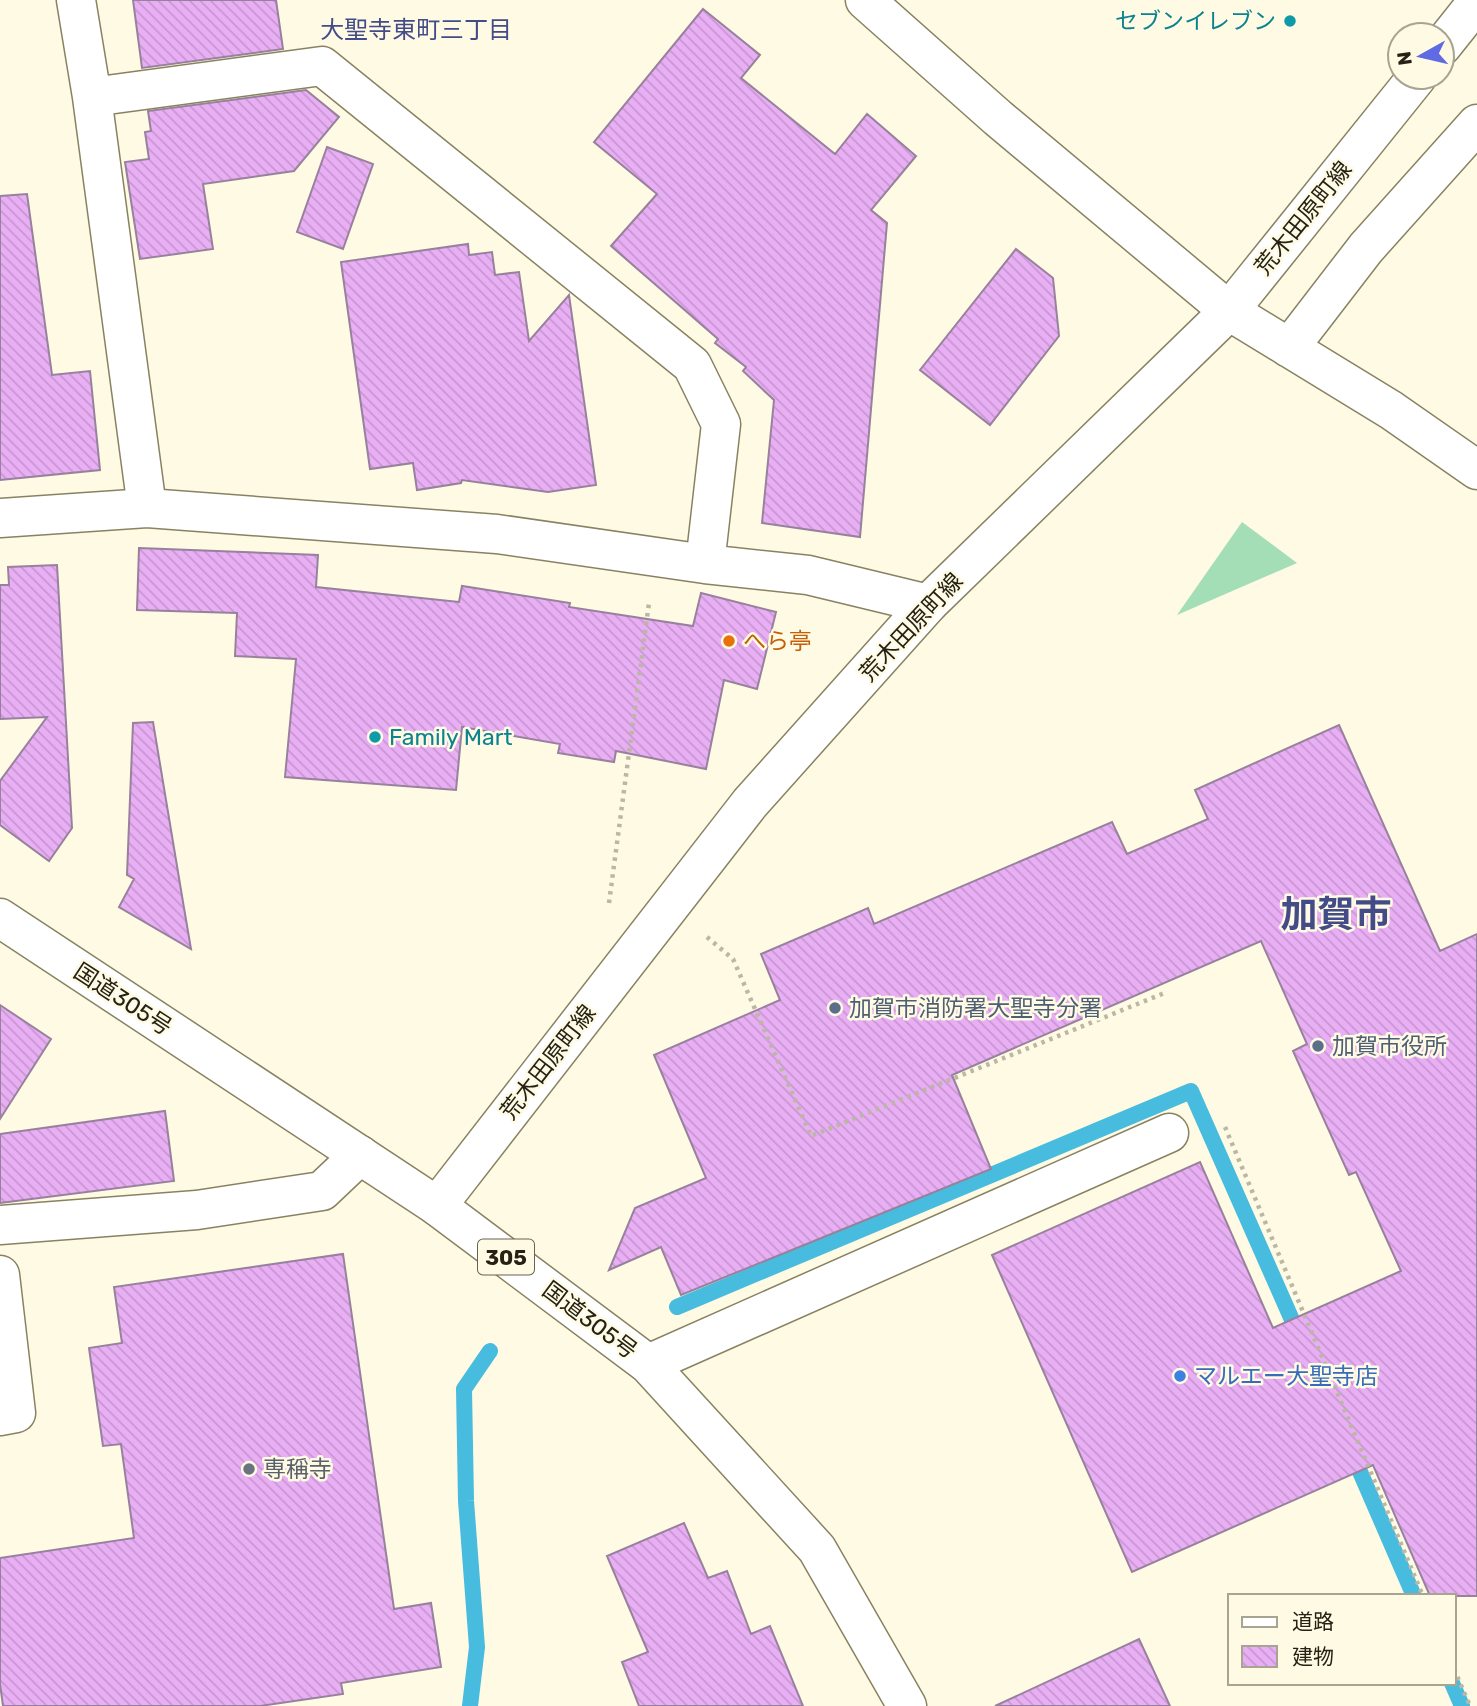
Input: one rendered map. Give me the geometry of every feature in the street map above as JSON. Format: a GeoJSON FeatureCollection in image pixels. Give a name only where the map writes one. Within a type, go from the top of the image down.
{"type":"FeatureCollection","features":[{"type":"Feature","properties":{"kind":"main road"},"geometry":{"type":"LineString","coordinates":[[76,0],[92,97],[147,508]]}},
{"type":"Feature","properties":{"kind":"main road"},"geometry":{"type":"LineString","coordinates":[[865,0],[998,118],[1229,310],[1391,411],[1477,470]]}},
{"type":"Feature","properties":{"kind":"main road"},"geometry":{"type":"LineString","coordinates":[[1456,28],[1477,2]]}},
{"type":"Feature","properties":{"kind":"main road"},"geometry":{"type":"LineString","coordinates":[[92,97],[322,66],[692,365],[721,424],[705,564]]}},
{"type":"Feature","properties":{"kind":"main road","name":"荒木田原町線"},"geometry":{"type":"LineString","coordinates":[[437,1206],[750,803],[928,604],[1229,310],[1406,91]]}},
{"type":"Feature","properties":{"kind":"main road"},"geometry":{"type":"LineString","coordinates":[[1289,348],[1366,248],[1477,124]]}},
{"type":"Feature","properties":{"kind":"main road"},"geometry":{"type":"LineString","coordinates":[[0,518],[147,508],[497,534],[705,564],[808,575],[928,604]]}},
{"type":"Feature","properties":{"kind":"main road","name":"国道305号"},"geometry":{"type":"LineString","coordinates":[[0,918],[437,1206],[648,1364],[817,1549],[907,1706]]}},
{"type":"Feature","properties":{"kind":"main road"},"geometry":{"type":"LineString","coordinates":[[648,1364],[1169,1133]]}},
{"type":"Feature","properties":{"kind":"main road"},"geometry":{"type":"LineString","coordinates":[[0,1225],[197,1210],[322,1191],[360,1155]]}},
{"type":"Feature","properties":{"kind":"main road"},"geometry":{"type":"LineString","coordinates":[[0,1275],[16,1413],[0,1416]]}},
{"type":"Feature","properties":{"kind":"path"},"geometry":{"type":"LineString","coordinates":[[608,917],[655,557]]}},
{"type":"Feature","properties":{"kind":"path"},"geometry":{"type":"LineString","coordinates":[[733,959],[811,1136],[1167,992]]}},
{"type":"Feature","properties":{"kind":"path"},"geometry":{"type":"LineString","coordinates":[[1225,1128],[1422,1594]]}},
{"type":"Feature","properties":{"kind":"path"},"geometry":{"type":"LineString","coordinates":[[1456,1674],[1470,1706]]}},
{"type":"Feature","properties":{"kind":"green space"},"geometry":{"type":"Polygon","coordinates":[[[1242,522],[1297,563],[1177,615],[1242,522]]]}},
{"type":"Feature","properties":{"kind":"building"},"geometry":{"type":"Polygon","coordinates":[[[133,0],[276,0],[283,49],[142,68],[133,0]]]}},
{"type":"Feature","properties":{"kind":"building"},"geometry":{"type":"Polygon","coordinates":[[[703,9],[760,55],[741,78],[835,154],[867,114],[916,156],[871,210],[887,223],[860,537],[762,523],[774,400],[743,371],[746,367],[715,343],[718,339],[611,246],[657,194],[594,142],[703,9]]]}},
{"type":"Feature","properties":{"kind":"building"},"geometry":{"type":"Polygon","coordinates":[[[306,90],[339,117],[294,171],[203,184],[213,249],[140,259],[125,162],[149,159],[145,132],[151,131],[148,111],[306,90]]]}},
{"type":"Feature","properties":{"kind":"building"},"geometry":{"type":"Polygon","coordinates":[[[327,147],[373,164],[343,249],[297,232],[327,147]]]}},
{"type":"Feature","properties":{"kind":"building"},"geometry":{"type":"Polygon","coordinates":[[[27,194],[52,375],[90,371],[100,470],[0,480],[0,196],[27,194]]]}},
{"type":"Feature","properties":{"kind":"building"},"geometry":{"type":"Polygon","coordinates":[[[468,244],[469,255],[492,252],[495,275],[519,272],[529,341],[569,295],[596,485],[548,492],[462,480],[461,483],[417,490],[413,463],[370,469],[341,262],[468,244]]]}},
{"type":"Feature","properties":{"kind":"building"},"geometry":{"type":"Polygon","coordinates":[[[1016,249],[1053,278],[1059,336],[990,425],[920,370],[1016,249]]]}},
{"type":"Feature","properties":{"kind":"building"},"geometry":{"type":"Polygon","coordinates":[[[139,548],[318,555],[316,587],[459,602],[462,586],[570,603],[569,607],[693,626],[701,593],[776,612],[757,689],[724,680],[706,769],[616,751],[614,762],[558,753],[560,744],[462,727],[456,790],[285,777],[296,659],[235,656],[237,613],[137,610],[139,548]]]}},
{"type":"Feature","properties":{"kind":"building"},"geometry":{"type":"Polygon","coordinates":[[[57,565],[72,828],[49,861],[0,825],[0,781],[47,717],[0,719],[0,585],[9,585],[8,567],[57,565]]]}},
{"type":"Feature","properties":{"kind":"building"},"geometry":{"type":"Polygon","coordinates":[[[153,722],[191,949],[119,907],[134,879],[127,875],[133,723],[153,722]]]}},
{"type":"Feature","properties":{"kind":"building"},"geometry":{"type":"Polygon","coordinates":[[[1339,725],[1440,951],[1477,934],[1477,1596],[1429,1594],[1373,1465],[1132,1572],[992,1255],[1200,1162],[1273,1328],[1401,1271],[1356,1172],[1349,1175],[1293,1051],[1307,1044],[1261,941],[952,1075],[991,1169],[681,1295],[661,1247],[609,1270],[635,1208],[706,1178],[654,1055],[780,1000],[761,954],[868,908],[874,924],[1112,822],[1127,854],[1208,819],[1195,790],[1339,725]]]}},
{"type":"Feature","properties":{"kind":"building"},"geometry":{"type":"Polygon","coordinates":[[[0,1005],[51,1039],[0,1119],[0,1005]]]}},
{"type":"Feature","properties":{"kind":"building"},"geometry":{"type":"Polygon","coordinates":[[[165,1111],[174,1181],[0,1203],[0,1134],[165,1111]]]}},
{"type":"Feature","properties":{"kind":"building","name":"専稱寺"},"geometry":{"type":"Polygon","coordinates":[[[343,1254],[394,1609],[431,1603],[441,1667],[341,1683],[343,1694],[260,1706],[3,1706],[0,1684],[0,1558],[134,1538],[121,1444],[103,1446],[89,1348],[122,1343],[114,1287],[343,1254]]]}},
{"type":"Feature","properties":{"kind":"building"},"geometry":{"type":"Polygon","coordinates":[[[684,1523],[708,1578],[727,1571],[751,1634],[770,1626],[803,1706],[639,1706],[622,1662],[648,1652],[607,1556],[684,1523]]]}},
{"type":"Feature","properties":{"kind":"building"},"geometry":{"type":"Polygon","coordinates":[[[1139,1639],[1170,1706],[995,1706],[1139,1639]]]}},
{"type":"Feature","properties":{"kind":"waterway"},"geometry":{"type":"LineString","coordinates":[[677,1307],[1191,1091],[1300,1338]]}},
{"type":"Feature","properties":{"kind":"waterway"},"geometry":{"type":"LineString","coordinates":[[470,1706],[477,1647],[466,1501],[464,1389],[490,1351]]}},
{"type":"Feature","properties":{"kind":"waterway"},"geometry":{"type":"LineString","coordinates":[[1351,1451],[1413,1594]]}},
{"type":"Feature","properties":{"kind":"waterway"},"geometry":{"type":"LineString","coordinates":[[1453,1685],[1462,1706]]}},
{"type":"Feature","properties":{"kind":"place","name":"セブンイレブン"},"geometry":{"type":"Point","coordinates":[1290,21]}},
{"type":"Feature","properties":{"kind":"place","name":"へら亭"},"geometry":{"type":"Point","coordinates":[729,641]}},
{"type":"Feature","properties":{"kind":"place","name":"Family Mart"},"geometry":{"type":"Point","coordinates":[375,737]}},
{"type":"Feature","properties":{"kind":"place","name":"加賀市消防署大聖寺分署"},"geometry":{"type":"Point","coordinates":[835,1008]}},
{"type":"Feature","properties":{"kind":"place","name":"加賀市役所"},"geometry":{"type":"Point","coordinates":[1318,1046]}},
{"type":"Feature","properties":{"kind":"place","name":"マルエー大聖寺店"},"geometry":{"type":"Point","coordinates":[1180,1376]}},
{"type":"Feature","properties":{"kind":"place","name":"専稱寺"},"geometry":{"type":"Point","coordinates":[249,1469]}},
{"type":"Feature","properties":{"kind":"district","name":"大聖寺東町三丁目"},"geometry":{"type":"Point","coordinates":[416,30]}},
{"type":"Feature","properties":{"kind":"district","name":"加賀市"},"geometry":{"type":"Point","coordinates":[1336,914]}}]}
